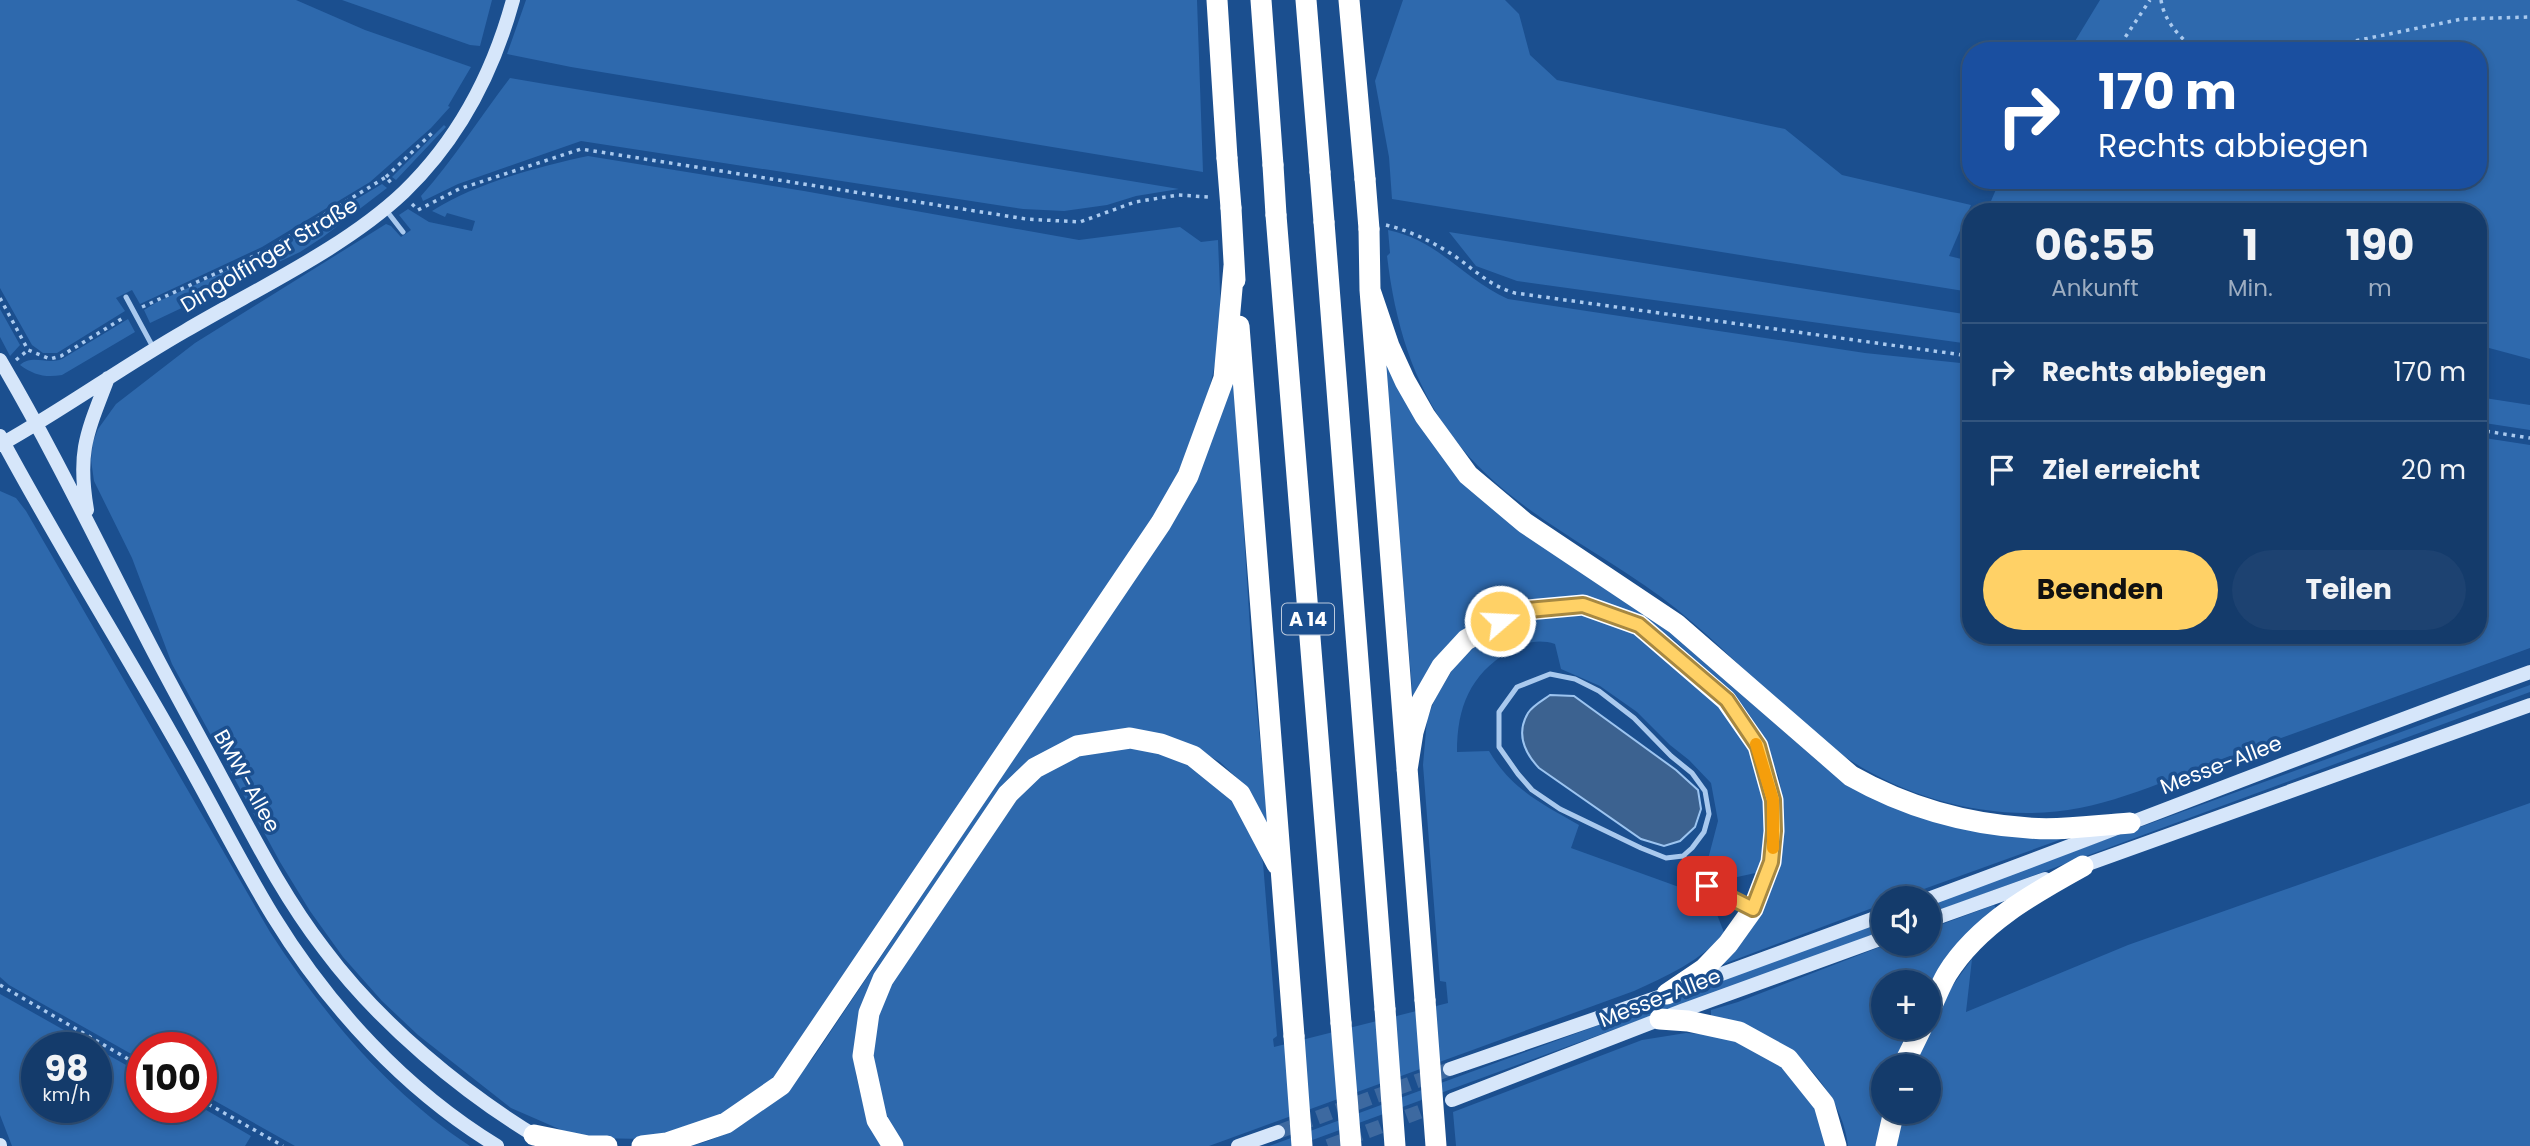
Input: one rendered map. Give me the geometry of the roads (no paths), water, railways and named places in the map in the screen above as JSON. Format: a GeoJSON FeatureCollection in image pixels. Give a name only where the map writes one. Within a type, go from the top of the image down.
{"type":"FeatureCollection","features":[{"type":"Feature","properties":{"kind":"highway"},"geometry":{"type":"LineString","coordinates":[[1217,0],[1234,266],[1302,1146]]}},
{"type":"Feature","properties":{"kind":"highway","name":"A 14"},"geometry":{"type":"LineString","coordinates":[[1261,0],[1351,1146]]}},
{"type":"Feature","properties":{"kind":"highway","name":"A 14"},"geometry":{"type":"LineString","coordinates":[[1306,0],[1395,1146]]}},
{"type":"Feature","properties":{"kind":"highway"},"geometry":{"type":"LineString","coordinates":[[1349,0],[1369,229],[1370,290],[1436,1146]]}},
{"type":"Feature","properties":{"kind":"highway"},"geometry":{"type":"LineString","coordinates":[[642,1146],[667,1143],[726,1123],[781,1085],[1138,557],[1188,476],[1224,378],[1234,266]]}},
{"type":"Feature","properties":{"kind":"highway"},"geometry":{"type":"LineString","coordinates":[[1370,290],[1405,381],[1425,416],[1468,475],[1525,523],[1676,624],[1851,776],[1885,795],[1951,818],[2031,829],[2130,823]]}},
{"type":"Feature","properties":{"kind":"highway"},"geometry":{"type":"LineString","coordinates":[[1407,769],[1413,732],[1422,701],[1442,666],[1466,640],[1517,611],[1583,605],[1639,625],[1727,700],[1758,746],[1773,800],[1771,862],[1753,909],[1728,944],[1704,969],[1667,994]]}},
{"type":"Feature","properties":{"kind":"highway"},"geometry":{"type":"LineString","coordinates":[[892,1146],[877,1120],[863,1056],[869,1013],[883,979],[946,886],[1009,794],[1035,768],[1077,746],[1130,737],[1161,744],[1193,756],[1240,794],[1282,872]]}},
{"type":"Feature","properties":{"kind":"highway"},"geometry":{"type":"LineString","coordinates":[[1941,986],[1968,947],[2017,904],[2083,866]]}},
{"type":"Feature","properties":{"kind":"highway"},"geometry":{"type":"LineString","coordinates":[[1660,1019],[1688,1021],[1739,1032],[1788,1059],[1824,1104],[1836,1146]]}},
{"type":"Feature","properties":{"kind":"highway"},"geometry":{"type":"LineString","coordinates":[[1886,1146],[1891,1124]]}},
{"type":"Feature","properties":{"kind":"highway"},"geometry":{"type":"LineString","coordinates":[[543,1141],[607,1146]]}},
{"type":"Feature","properties":{"kind":"main road","name":"Dingolfinger Straße"},"geometry":{"type":"LineString","coordinates":[[1,442],[313,257],[402,194],[439,154],[471,106],[494,56],[512,3]]}},
{"type":"Feature","properties":{"kind":"main road","name":"BMW-Allee"},"geometry":{"type":"LineString","coordinates":[[0,360],[89,522],[166,675],[287,898],[324,951],[371,1004],[456,1081],[543,1141]]}},
{"type":"Feature","properties":{"kind":"main road"},"geometry":{"type":"LineString","coordinates":[[89,522],[82,481],[83,447],[108,378]]}},
{"type":"Feature","properties":{"kind":"main road","name":"BMW-Allee"},"geometry":{"type":"LineString","coordinates":[[1,442],[173,736],[273,916],[312,974],[351,1022],[394,1066],[432,1101],[497,1146]]}},
{"type":"Feature","properties":{"kind":"main road","name":"Messe-Allee"},"geometry":{"type":"LineString","coordinates":[[1941,894],[2391,722],[2530,672]]}},
{"type":"Feature","properties":{"kind":"main road"},"geometry":{"type":"LineString","coordinates":[[1941,917],[2530,705]]}},
{"type":"Feature","properties":{"kind":"main road","name":"Messe-Allee"},"geometry":{"type":"LineString","coordinates":[[1450,1069],[1871,919]]}},
{"type":"Feature","properties":{"kind":"main road","name":"Messe-Allee"},"geometry":{"type":"LineString","coordinates":[[1452,1100],[1660,1019],[1871,942]]}},
{"type":"Feature","properties":{"kind":"main road"},"geometry":{"type":"LineString","coordinates":[[1238,1146],[1278,1132]]}},
{"type":"Feature","properties":{"kind":"lane"},"geometry":{"type":"LineString","coordinates":[[384,208],[403,232]]}},
{"type":"Feature","properties":{"kind":"lane"},"geometry":{"type":"LineString","coordinates":[[126,297],[154,349]]}},
{"type":"Feature","properties":{"kind":"lane"},"geometry":{"type":"LineString","coordinates":[[1550,674],[1575,679],[1599,691],[1634,719],[1692,773],[1705,791],[1709,814],[1704,832],[1683,856],[1666,858],[1641,848],[1560,809],[1532,790],[1499,747],[1499,712],[1517,687],[1550,674]]}},
{"type":"Feature","properties":{"kind":"lane"},"geometry":{"type":"LineString","coordinates":[[1683,856],[1707,886],[1753,909]]}},
{"type":"Feature","properties":{"kind":"tunnel"},"geometry":{"type":"LineString","coordinates":[[1278,1132],[1450,1069]]}},
{"type":"Feature","properties":{"kind":"tunnel"},"geometry":{"type":"LineString","coordinates":[[1328,1146],[1438,1105]]}}]}
